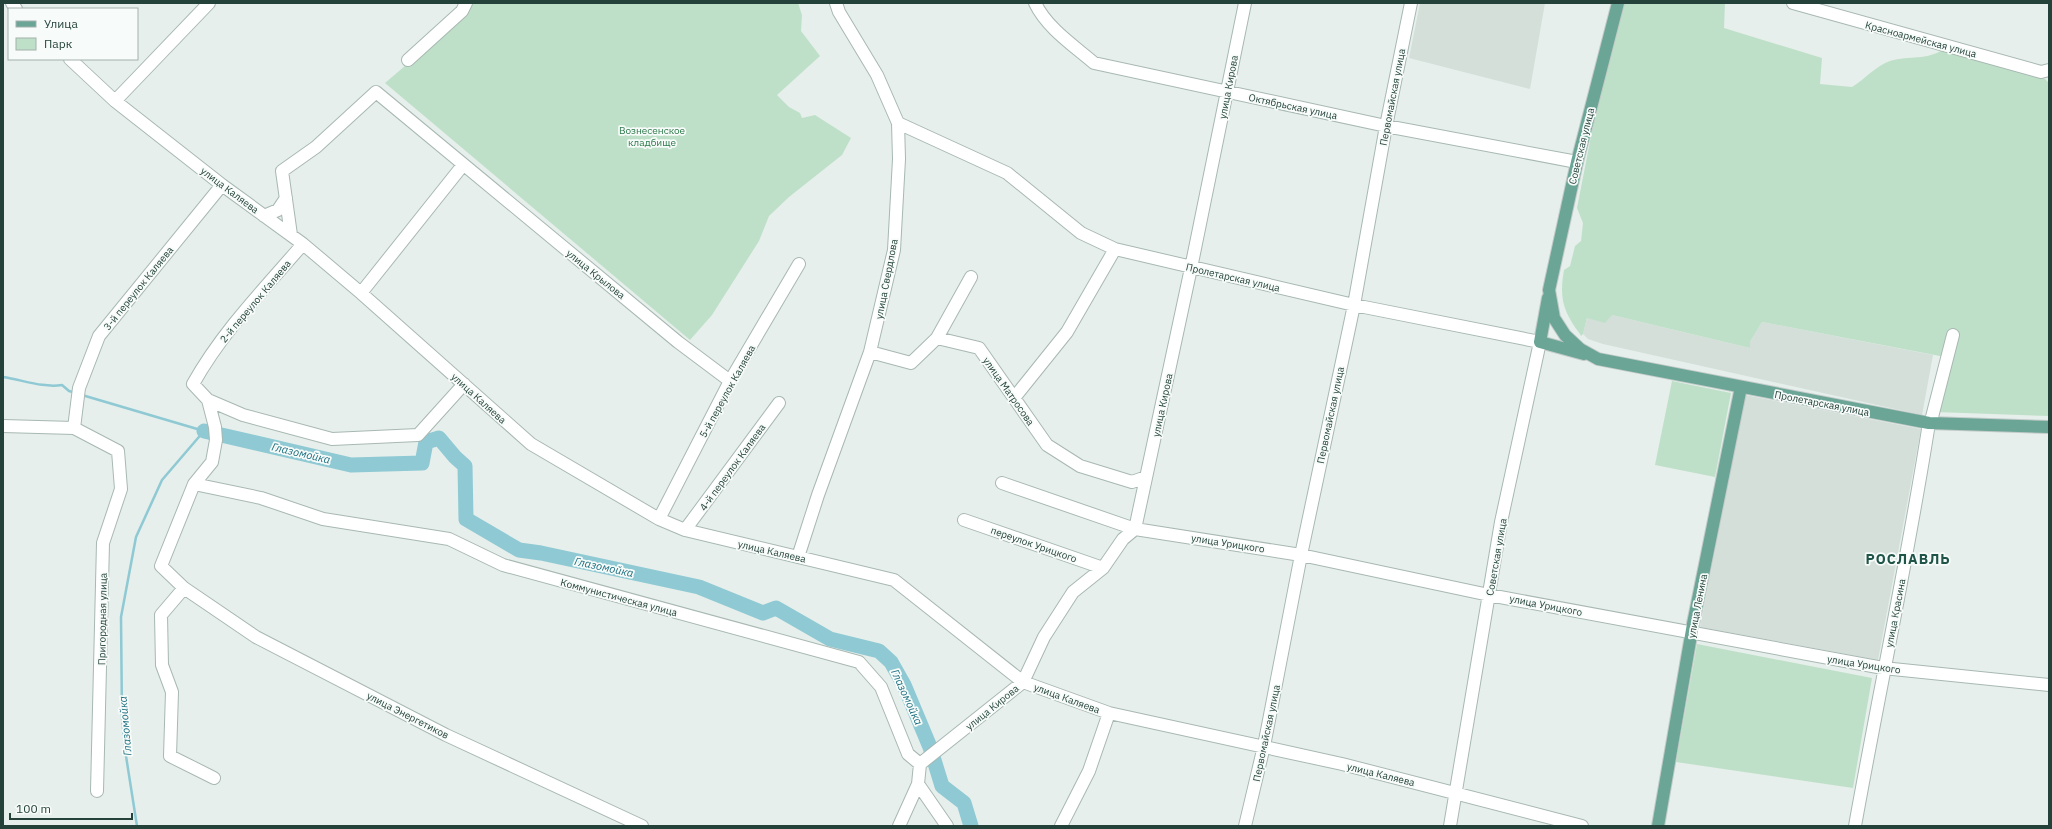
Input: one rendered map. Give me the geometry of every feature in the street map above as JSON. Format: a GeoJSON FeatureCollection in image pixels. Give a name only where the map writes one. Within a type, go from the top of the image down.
{"type":"FeatureCollection","features":[{"type":"Feature","properties":{"kind":"main road","name":"Советская улица"},"geometry":{"type":"LineString","coordinates":[[1540,342],[1549,290],[1577,162],[1618,3]]}},
{"type":"Feature","properties":{"kind":"main road","name":"Советская улица"},"geometry":{"type":"LineString","coordinates":[[1549,290],[1554,318]]}},
{"type":"Feature","properties":{"kind":"main road","name":"Пролетарская улица"},"geometry":{"type":"LineString","coordinates":[[1554,318],[1565,335],[1580,349],[1598,358]]}},
{"type":"Feature","properties":{"kind":"main road","name":"Пролетарская улица"},"geometry":{"type":"LineString","coordinates":[[1540,342],[1598,358],[1929,424],[2049,427]]}},
{"type":"Feature","properties":{"kind":"main road","name":"улица Ленина"},"geometry":{"type":"LineString","coordinates":[[1658,826],[1692,633],[1741,387]]}},
{"type":"Feature","properties":{"kind":"street"},"geometry":{"type":"LineString","coordinates":[[115,101],[209,3]]}},
{"type":"Feature","properties":{"kind":"street"},"geometry":{"type":"LineString","coordinates":[[408,60],[462,11],[466,3]]}},
{"type":"Feature","properties":{"kind":"street","name":"улица Свердлова"},"geometry":{"type":"LineString","coordinates":[[798,557],[818,495],[870,352],[894,250],[899,159],[898,123],[877,75],[839,12],[836,3]]}},
{"type":"Feature","properties":{"kind":"street","name":"Октябрьская улица"},"geometry":{"type":"LineString","coordinates":[[1035,3],[1040,14],[1094,63],[1386,126],[1577,162]]}},
{"type":"Feature","properties":{"kind":"street","name":"улица Кирова"},"geometry":{"type":"LineString","coordinates":[[920,764],[1023,682],[1044,637],[1073,592],[1103,568],[1123,539],[1135,529],[1191,268],[1245,3]]}},
{"type":"Feature","properties":{"kind":"street","name":"Первомайская улица"},"geometry":{"type":"LineString","coordinates":[[1245,826],[1264,746],[1301,555],[1354,305],[1410,3]]}},
{"type":"Feature","properties":{"kind":"street","name":"Красноармейская улица"},"geometry":{"type":"LineString","coordinates":[[1793,3],[2041,72],[2049,70]]}},
{"type":"Feature","properties":{"kind":"street","name":"улица Каляева"},"geometry":{"type":"LineString","coordinates":[[71,60],[115,101],[222,185],[303,244],[361,293],[531,444],[658,519],[685,530],[894,580],[1023,682],[1109,713],[1264,746],[1456,793],[1582,826]]}},
{"type":"Feature","properties":{"kind":"street","name":"улица Крылова"},"geometry":{"type":"LineString","coordinates":[[291,235],[282,171],[316,147],[376,92],[678,342],[730,381]]}},
{"type":"Feature","properties":{"kind":"street","name":"Пролетарская улица"},"geometry":{"type":"LineString","coordinates":[[898,123],[1007,173],[1081,232],[1115,249],[1354,305],[1540,342]]}},
{"type":"Feature","properties":{"kind":"street"},"geometry":{"type":"LineString","coordinates":[[361,293],[463,165]]}},
{"type":"Feature","properties":{"kind":"street","name":"3-й переулок Каляева"},"geometry":{"type":"LineString","coordinates":[[74,428],[80,388],[99,336],[222,185]]}},
{"type":"Feature","properties":{"kind":"street"},"geometry":{"type":"LineString","coordinates":[[264,216],[278,210],[286,198]]}},
{"type":"Feature","properties":{"kind":"street","name":"2-й переулок Каляева"},"geometry":{"type":"LineString","coordinates":[[303,244],[233,324],[205,363],[193,384],[208,400],[243,415],[332,439],[418,435],[464,384]]}},
{"type":"Feature","properties":{"kind":"street"},"geometry":{"type":"LineString","coordinates":[[1014,398],[1068,332],[1115,249]]}},
{"type":"Feature","properties":{"kind":"street","name":"5-й переулок Каляева"},"geometry":{"type":"LineString","coordinates":[[658,519],[730,381],[799,264]]}},
{"type":"Feature","properties":{"kind":"street"},"geometry":{"type":"LineString","coordinates":[[870,352],[911,363],[937,338],[971,277]]}},
{"type":"Feature","properties":{"kind":"street","name":"улица Красина"},"geometry":{"type":"LineString","coordinates":[[1855,826],[1883,668],[1916,507],[1929,424],[1952,335]]}},
{"type":"Feature","properties":{"kind":"street","name":"улица Матросова"},"geometry":{"type":"LineString","coordinates":[[937,338],[979,348],[1047,445],[1080,466],[1132,482],[1146,477]]}},
{"type":"Feature","properties":{"kind":"street","name":"Советская улица"},"geometry":{"type":"LineString","coordinates":[[1450,826],[1502,522],[1540,342]]}},
{"type":"Feature","properties":{"kind":"street"},"geometry":{"type":"LineString","coordinates":[[194,484],[212,462],[216,440],[215,427],[208,400]]}},
{"type":"Feature","properties":{"kind":"street","name":"4-й переулок Каляева"},"geometry":{"type":"LineString","coordinates":[[685,530],[779,403]]}},
{"type":"Feature","properties":{"kind":"street"},"geometry":{"type":"LineString","coordinates":[[3,426],[74,428]]}},
{"type":"Feature","properties":{"kind":"street","name":"Пригородная улица"},"geometry":{"type":"LineString","coordinates":[[74,428],[118,451],[121,489],[103,543],[97,791]]}},
{"type":"Feature","properties":{"kind":"street","name":"улица Урицкого"},"geometry":{"type":"LineString","coordinates":[[1002,483],[1135,529],[1301,555],[1489,595],[1883,668],[2049,684]]}},
{"type":"Feature","properties":{"kind":"street","name":"улица Энергетиков"},"geometry":{"type":"LineString","coordinates":[[194,484],[161,566],[184,588],[256,637],[446,734],[642,826]]}},
{"type":"Feature","properties":{"kind":"street","name":"Коммунистическая улица"},"geometry":{"type":"LineString","coordinates":[[194,484],[261,498],[324,519],[449,539],[503,566],[859,662],[881,687],[908,754],[920,764]]}},
{"type":"Feature","properties":{"kind":"street","name":"переулок Урицкого"},"geometry":{"type":"LineString","coordinates":[[964,520],[1103,568]]}},
{"type":"Feature","properties":{"kind":"street"},"geometry":{"type":"LineString","coordinates":[[184,588],[161,615],[162,665],[172,692],[170,756],[214,778]]}},
{"type":"Feature","properties":{"kind":"street"},"geometry":{"type":"LineString","coordinates":[[1061,826],[1089,771],[1109,713]]}},
{"type":"Feature","properties":{"kind":"street"},"geometry":{"type":"LineString","coordinates":[[899,826],[918,784],[920,764]]}},
{"type":"Feature","properties":{"kind":"street"},"geometry":{"type":"LineString","coordinates":[[918,784],[948,826]]}},
{"type":"Feature","properties":{"kind":"shaded area"},"geometry":{"type":"Polygon","coordinates":[[[1420,3],[1545,3],[1530,89],[1409,58],[1420,3]]]}},
{"type":"Feature","properties":{"kind":"shaded area"},"geometry":{"type":"Polygon","coordinates":[[[1612,315],[1750,348],[1750,342],[1762,322],[1933,355],[1922,415],[1603,344],[1588,339],[1583,334],[1587,318],[1612,315]]]}},
{"type":"Feature","properties":{"kind":"shaded area"},"geometry":{"type":"Polygon","coordinates":[[[1745,395],[1921,429],[1878,660],[1700,627],[1745,395]]]}},
{"type":"Feature","properties":{"kind":"green space","name":"Вознесенское кладбище"},"geometry":{"type":"Polygon","coordinates":[[[473,3],[798,3],[802,15],[801,31],[820,56],[777,95],[789,107],[800,113],[802,118],[815,115],[851,138],[842,155],[789,197],[769,216],[759,241],[712,315],[690,340],[385,83],[468,12],[473,3]]]}},
{"type":"Feature","properties":{"kind":"green space"},"geometry":{"type":"Polygon","coordinates":[[[1622,3],[1725,3],[1724,28],[1822,58],[1820,84],[1852,87],[1885,63],[1897,59],[1931,55],[1944,49],[2045,79],[2049,83],[2049,416],[1936,412],[1945,357],[1762,322],[1750,342],[1750,348],[1612,315],[1605,323],[1587,318],[1583,334],[1581,336],[1566,311],[1564,304],[1562,289],[1564,270],[1570,266],[1575,246],[1581,241],[1583,223],[1577,208],[1592,131],[1622,3]]]}},
{"type":"Feature","properties":{"kind":"green space"},"geometry":{"type":"Polygon","coordinates":[[[1672,381],[1731,393],[1715,477],[1655,465],[1672,381]]]}},
{"type":"Feature","properties":{"kind":"green space"},"geometry":{"type":"Polygon","coordinates":[[[1697,644],[1872,678],[1853,788],[1676,762],[1697,644]]]}},
{"type":"Feature","properties":{"kind":"waterway","name":"Глазомойка"},"geometry":{"type":"LineString","coordinates":[[3,377],[40,385],[62,385],[69,391],[76,393]]}},
{"type":"Feature","properties":{"kind":"waterway","name":"Глазомойка"},"geometry":{"type":"LineString","coordinates":[[82,395],[204,431],[162,480],[136,537],[121,617],[122,718],[126,756],[137,826]]}},
{"type":"Feature","properties":{"kind":"waterway","name":"Глазомойка"},"geometry":{"type":"LineString","coordinates":[[204,431],[351,465],[422,463],[426,442],[439,438],[455,457],[465,466],[466,519],[519,550],[541,553],[699,587],[763,613],[776,608],[830,639],[879,651],[891,662],[904,685],[930,747],[942,786],[964,803],[971,826]]}},
{"type":"Feature","properties":{"kind":"district","name":"РОСЛАВЛЬ"},"geometry":{"type":"Point","coordinates":[1908,559]}}]}
